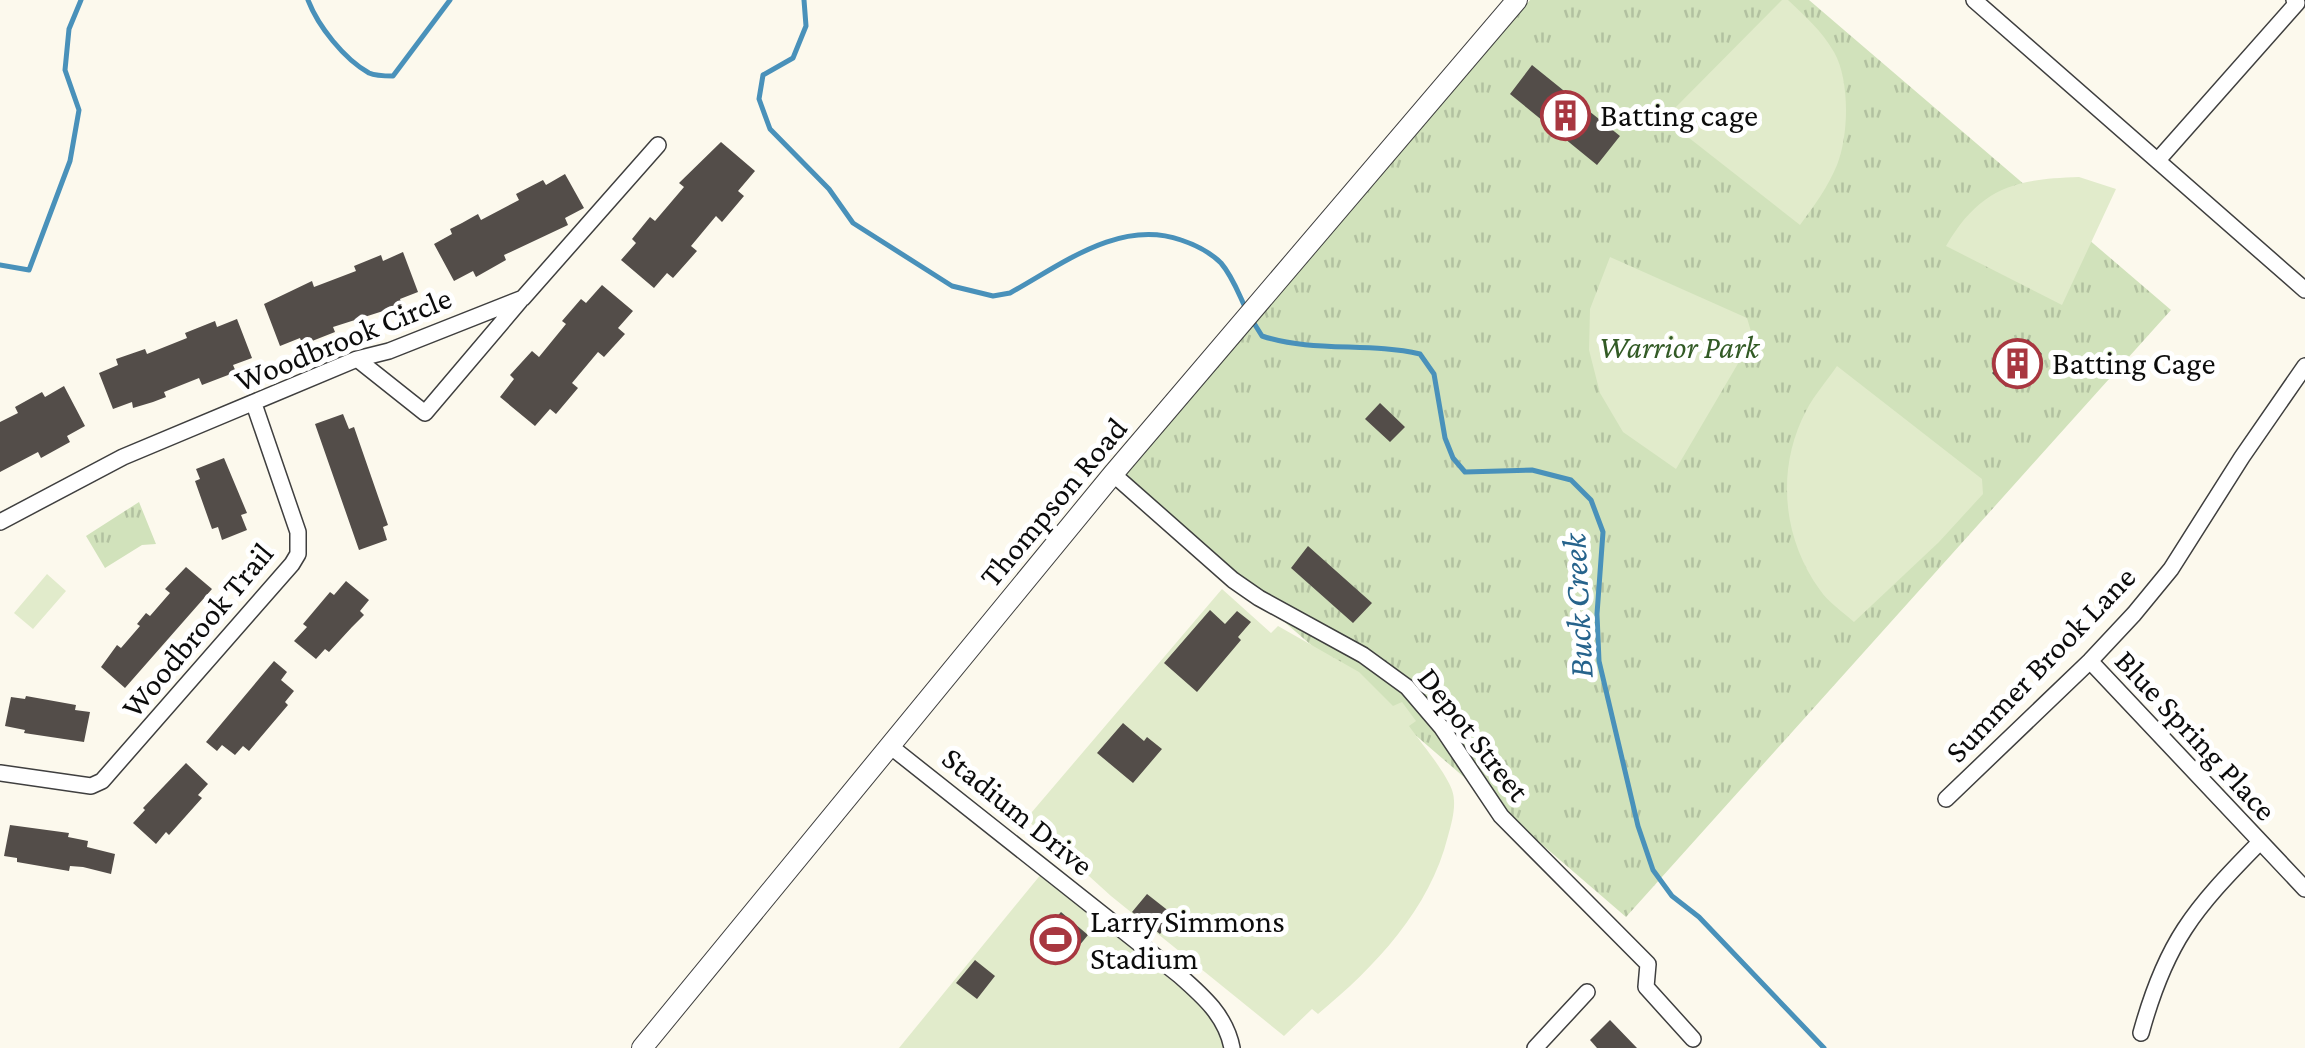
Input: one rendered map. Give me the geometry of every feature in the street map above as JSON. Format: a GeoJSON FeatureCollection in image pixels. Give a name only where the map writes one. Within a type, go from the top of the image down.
{"type":"FeatureCollection","features":[{"type":"Feature","properties":{"kind":"street","name":"Thompson Road"},"geometry":{"type":"LineString","coordinates":[[642,1048],[1114,474],[1517,0]]}},
{"type":"Feature","properties":{"kind":"street"},"geometry":{"type":"LineString","coordinates":[[1974,0],[2305,290]]}},
{"type":"Feature","properties":{"kind":"street"},"geometry":{"type":"LineString","coordinates":[[2158,160],[2297,3],[2294,0]]}},
{"type":"Feature","properties":{"kind":"street","name":"Woodbrook Circle"},"geometry":{"type":"LineString","coordinates":[[0,522],[123,457],[357,359],[389,351],[522,298],[658,145]]}},
{"type":"Feature","properties":{"kind":"street"},"geometry":{"type":"LineString","coordinates":[[357,359],[425,413],[522,298]]}},
{"type":"Feature","properties":{"kind":"street","name":"Summer Brook Lane"},"geometry":{"type":"LineString","coordinates":[[1946,799],[2090,662],[2171,568],[2305,366]]}},
{"type":"Feature","properties":{"kind":"street","name":"Woodbrook Trail"},"geometry":{"type":"LineString","coordinates":[[0,774],[91,786],[102,782],[292,564],[298,554],[298,532],[254,404]]}},
{"type":"Feature","properties":{"kind":"street","name":"Depot Street"},"geometry":{"type":"LineString","coordinates":[[1114,474],[1233,580],[1364,654],[1407,687],[1442,728],[1501,816],[1648,964],[1646,987],[1693,1040]]}},
{"type":"Feature","properties":{"kind":"street","name":"Blue Spring Place"},"geometry":{"type":"LineString","coordinates":[[2090,662],[2305,889]]}},
{"type":"Feature","properties":{"kind":"street","name":"Stadium Drive"},"geometry":{"type":"LineString","coordinates":[[890,746],[1189,984],[1226,1026],[1232,1048]]}},
{"type":"Feature","properties":{"kind":"street"},"geometry":{"type":"LineString","coordinates":[[2140,1034],[2152,992],[2176,939],[2212,890],[2259,844]]}},
{"type":"Feature","properties":{"kind":"street"},"geometry":{"type":"LineString","coordinates":[[1535,1048],[1586,992]]}},
{"type":"Feature","properties":{"kind":"green space","name":"Warrior Park"},"geometry":{"type":"Polygon","coordinates":[[[1530,0],[1809,0],[2171,310],[1626,917],[1113,474],[1530,0]]]}},
{"type":"Feature","properties":{"kind":"green space"},"geometry":{"type":"Polygon","coordinates":[[[1782,0],[1788,0],[1829,44],[1839,64],[1845,92],[1846,123],[1837,165],[1800,225],[1670,123],[1671,112],[1782,0]]]}},
{"type":"Feature","properties":{"kind":"green space"},"geometry":{"type":"Polygon","coordinates":[[[2079,177],[2116,189],[2062,305],[1946,246],[1972,211],[2001,190],[2036,180],[2079,177]]]}},
{"type":"Feature","properties":{"kind":"green space"},"geometry":{"type":"Polygon","coordinates":[[[1610,257],[1747,318],[1753,338],[1676,469],[1623,432],[1600,393],[1589,350],[1590,309],[1610,257]]]}},
{"type":"Feature","properties":{"kind":"green space"},"geometry":{"type":"Polygon","coordinates":[[[1837,366],[1982,479],[1983,494],[1939,542],[1854,622],[1831,603],[1807,570],[1787,502],[1796,433],[1809,405],[1837,366]]]}},
{"type":"Feature","properties":{"kind":"green space"},"geometry":{"type":"Polygon","coordinates":[[[139,502],[156,544],[142,545],[105,568],[86,536],[139,502]]]}},
{"type":"Feature","properties":{"kind":"green space"},"geometry":{"type":"Polygon","coordinates":[[[47,574],[66,591],[33,629],[14,613],[47,574]]]}},
{"type":"Feature","properties":{"kind":"green space"},"geometry":{"type":"Polygon","coordinates":[[[1222,589],[1271,633],[1278,626],[1359,672],[1393,706],[1402,702],[1416,721],[1409,726],[1444,774],[1453,795],[1452,819],[1440,863],[1398,935],[1360,977],[1318,1014],[1312,1009],[1284,1036],[1111,896],[1026,819],[1222,589]]]}},
{"type":"Feature","properties":{"kind":"green space","name":"Larry Simmons Stadium"},"geometry":{"type":"Polygon","coordinates":[[[1042,873],[1201,1005],[1222,1029],[1226,1048],[899,1048],[1042,873]]]}},
{"type":"Feature","properties":{"kind":"building","name":"Batting cage"},"geometry":{"type":"Polygon","coordinates":[[[1532,65],[1620,136],[1597,165],[1510,94],[1532,65]]]}},
{"type":"Feature","properties":{"kind":"building"},"geometry":{"type":"Polygon","coordinates":[[[721,142],[755,171],[738,191],[744,196],[722,222],[716,216],[691,246],[697,251],[673,278],[667,273],[654,288],[621,260],[650,217],[655,221],[684,187],[679,183],[721,142]]]}},
{"type":"Feature","properties":{"kind":"building"},"geometry":{"type":"Polygon","coordinates":[[[565,174],[584,208],[565,218],[568,225],[504,255],[506,260],[476,277],[473,271],[454,281],[434,244],[452,234],[450,229],[478,214],[481,220],[519,200],[516,194],[543,180],[546,185],[565,174]]]}},
{"type":"Feature","properties":{"kind":"building"},"geometry":{"type":"Polygon","coordinates":[[[403,252],[418,292],[400,299],[402,305],[333,327],[335,332],[302,345],[300,338],[280,346],[264,304],[312,281],[314,287],[356,271],[354,266],[381,255],[383,261],[403,252]]]}},
{"type":"Feature","properties":{"kind":"building"},"geometry":{"type":"Polygon","coordinates":[[[602,285],[633,311],[618,328],[625,334],[604,357],[598,352],[572,383],[578,388],[556,414],[550,409],[535,426],[500,397],[514,379],[510,375],[532,351],[539,357],[581,299],[586,303],[602,285]]]}},
{"type":"Feature","properties":{"kind":"building"},"geometry":{"type":"Polygon","coordinates":[[[237,319],[252,358],[233,365],[236,372],[202,385],[199,378],[164,392],[166,397],[153,402],[133,408],[132,402],[113,409],[99,373],[118,365],[116,359],[145,349],[147,354],[187,338],[185,333],[215,321],[217,327],[237,319]]]}},
{"type":"Feature","properties":{"kind":"building","name":"Batting Cage"},"geometry":{"type":"Polygon","coordinates":[[[2028,339],[2042,354],[2006,387],[1992,373],[2028,339]]]}},
{"type":"Feature","properties":{"kind":"building"},"geometry":{"type":"Polygon","coordinates":[[[64,386],[85,426],[67,436],[70,442],[41,458],[38,452],[0,472],[0,422],[18,413],[15,407],[42,392],[45,397],[64,386]]]}},
{"type":"Feature","properties":{"kind":"building"},"geometry":{"type":"Polygon","coordinates":[[[1380,403],[1405,427],[1390,442],[1365,419],[1380,403]]]}},
{"type":"Feature","properties":{"kind":"building"},"geometry":{"type":"Polygon","coordinates":[[[343,414],[349,429],[354,427],[388,525],[383,527],[387,540],[359,550],[315,424],[343,414]]]}},
{"type":"Feature","properties":{"kind":"building"},"geometry":{"type":"Polygon","coordinates":[[[224,458],[247,513],[241,515],[247,530],[222,540],[218,527],[212,529],[195,481],[200,479],[196,469],[224,458]]]}},
{"type":"Feature","properties":{"kind":"building"},"geometry":{"type":"Polygon","coordinates":[[[1308,546],[1372,603],[1353,623],[1291,568],[1308,546]]]}},
{"type":"Feature","properties":{"kind":"building"},"geometry":{"type":"Polygon","coordinates":[[[186,567],[212,589],[125,688],[101,667],[117,645],[121,648],[140,626],[137,624],[146,613],[150,616],[170,593],[165,589],[186,567]]]}},
{"type":"Feature","properties":{"kind":"building"},"geometry":{"type":"Polygon","coordinates":[[[346,581],[369,600],[360,611],[364,615],[329,652],[325,649],[316,659],[294,641],[330,592],[334,595],[346,581]]]}},
{"type":"Feature","properties":{"kind":"building"},"geometry":{"type":"Polygon","coordinates":[[[1210,610],[1225,624],[1237,611],[1251,622],[1238,637],[1241,640],[1197,692],[1164,663],[1210,610]]]}},
{"type":"Feature","properties":{"kind":"building"},"geometry":{"type":"Polygon","coordinates":[[[274,661],[287,672],[281,680],[294,691],[285,702],[288,705],[249,751],[243,746],[235,755],[222,745],[217,751],[206,742],[274,661]]]}},
{"type":"Feature","properties":{"kind":"building"},"geometry":{"type":"Polygon","coordinates":[[[11,697],[76,705],[75,710],[90,712],[84,742],[24,733],[25,730],[5,726],[11,697]]]}},
{"type":"Feature","properties":{"kind":"building"},"geometry":{"type":"Polygon","coordinates":[[[1123,723],[1144,741],[1147,737],[1162,749],[1133,783],[1097,753],[1123,723]]]}},
{"type":"Feature","properties":{"kind":"building"},"geometry":{"type":"Polygon","coordinates":[[[186,763],[208,784],[198,795],[202,798],[156,844],[133,823],[186,763]]]}},
{"type":"Feature","properties":{"kind":"building"},"geometry":{"type":"Polygon","coordinates":[[[10,825],[69,833],[68,837],[88,841],[87,847],[115,854],[111,874],[70,866],[69,871],[4,856],[10,825]]]}},
{"type":"Feature","properties":{"kind":"building"},"geometry":{"type":"Polygon","coordinates":[[[1147,894],[1175,916],[1160,934],[1132,912],[1147,894]]]}},
{"type":"Feature","properties":{"kind":"building"},"geometry":{"type":"Polygon","coordinates":[[[1061,912],[1088,935],[1074,952],[1046,929],[1061,912]]]}},
{"type":"Feature","properties":{"kind":"building"},"geometry":{"type":"Polygon","coordinates":[[[975,960],[995,976],[977,999],[956,983],[975,960]]]}},
{"type":"Feature","properties":{"kind":"building"},"geometry":{"type":"Polygon","coordinates":[[[1610,1020],[1637,1048],[1597,1048],[1590,1040],[1610,1020]]]}},
{"type":"Feature","properties":{"kind":"waterway","name":"Buck Creek"},"geometry":{"type":"LineString","coordinates":[[0,265],[29,270],[70,161],[79,110],[65,70],[69,29],[81,0]]}},
{"type":"Feature","properties":{"kind":"waterway","name":"Buck Creek"},"geometry":{"type":"LineString","coordinates":[[308,0],[341,51],[369,73],[393,76],[450,0]]}},
{"type":"Feature","properties":{"kind":"waterway","name":"Buck Creek"},"geometry":{"type":"LineString","coordinates":[[804,0],[806,26],[793,58],[763,75],[759,99],[770,129],[829,189],[853,223],[952,286],[993,296],[1010,293],[1070,258],[1114,240],[1136,235],[1181,240],[1221,263],[1247,311]]}},
{"type":"Feature","properties":{"kind":"waterway","name":"Buck Creek"},"geometry":{"type":"LineString","coordinates":[[1252,320],[1262,336],[1282,341],[1420,354],[1434,374],[1445,438],[1453,458],[1465,472],[1532,470],[1571,480],[1591,500],[1603,532],[1597,614],[1599,661],[1638,826],[1653,870],[1672,896],[1699,917],[1824,1048]]}},
{"type":"Feature","properties":{"kind":"place","name":"Batting cage"},"geometry":{"type":"Point","coordinates":[1565,115]}},
{"type":"Feature","properties":{"kind":"place","name":"Batting Cage"},"geometry":{"type":"Point","coordinates":[2017,363]}},
{"type":"Feature","properties":{"kind":"place","name":"Larry Simmons Stadium"},"geometry":{"type":"Point","coordinates":[1055,939]}}]}
